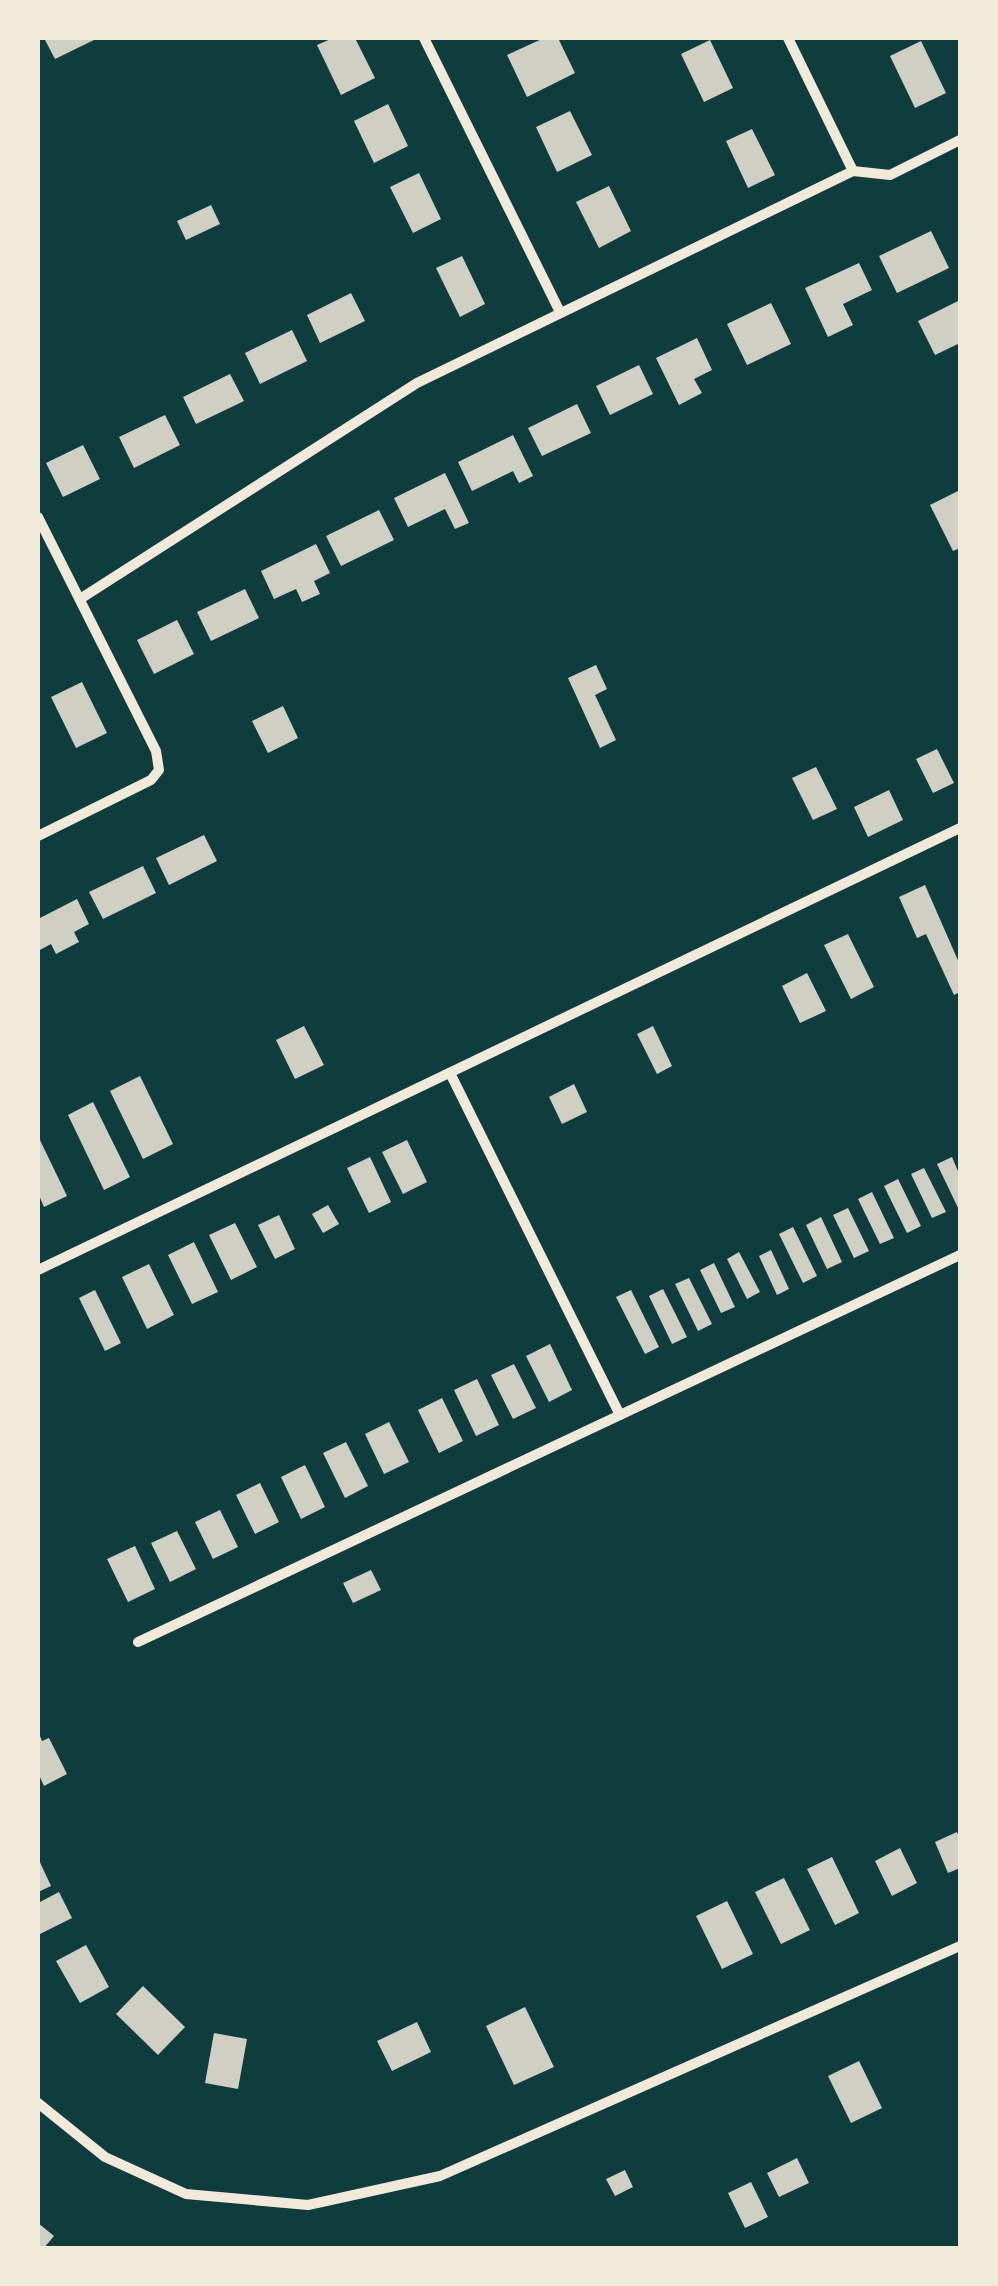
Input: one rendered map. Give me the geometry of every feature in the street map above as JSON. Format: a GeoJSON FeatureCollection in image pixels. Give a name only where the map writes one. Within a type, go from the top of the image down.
{"type":"FeatureCollection","features":[{"type":"Feature","properties":{"kind":"street"},"geometry":{"type":"LineString","coordinates":[[424,38],[560,312]]}},
{"type":"Feature","properties":{"kind":"street"},"geometry":{"type":"LineString","coordinates":[[788,38],[852,170]]}},
{"type":"Feature","properties":{"kind":"street"},"geometry":{"type":"LineString","coordinates":[[80,599],[416,383],[852,170],[890,175],[960,140]]}},
{"type":"Feature","properties":{"kind":"street"},"geometry":{"type":"LineString","coordinates":[[38,517],[156,751],[159,770],[150,780],[38,836]]}},
{"type":"Feature","properties":{"kind":"street"},"geometry":{"type":"LineString","coordinates":[[38,1270],[960,828]]}},
{"type":"Feature","properties":{"kind":"street"},"geometry":{"type":"LineString","coordinates":[[450,1073],[620,1416]]}},
{"type":"Feature","properties":{"kind":"street"},"geometry":{"type":"LineString","coordinates":[[138,1642],[960,1256]]}},
{"type":"Feature","properties":{"kind":"street"},"geometry":{"type":"LineString","coordinates":[[38,2103],[105,2157],[186,2194],[308,2204],[440,2176],[960,1946]]}},
{"type":"Feature","properties":{"kind":"building"},"geometry":{"type":"Polygon","coordinates":[[[44,38],[98,38],[55,59],[44,38]]]}},
{"type":"Feature","properties":{"kind":"building"},"geometry":{"type":"Polygon","coordinates":[[[333,38],[355,38],[375,78],[341,95],[317,45],[333,38]]]}},
{"type":"Feature","properties":{"kind":"building"},"geometry":{"type":"Polygon","coordinates":[[[544,38],[558,38],[575,73],[527,97],[507,55],[544,38]]]}},
{"type":"Feature","properties":{"kind":"building"},"geometry":{"type":"Polygon","coordinates":[[[710,40],[733,88],[704,102],[681,54],[710,40]]]}},
{"type":"Feature","properties":{"kind":"building"},"geometry":{"type":"Polygon","coordinates":[[[921,41],[946,93],[915,108],[890,56],[921,41]]]}},
{"type":"Feature","properties":{"kind":"building"},"geometry":{"type":"Polygon","coordinates":[[[388,104],[408,146],[374,163],[354,121],[388,104]]]}},
{"type":"Feature","properties":{"kind":"building"},"geometry":{"type":"Polygon","coordinates":[[[570,111],[592,155],[557,172],[536,127],[570,111]]]}},
{"type":"Feature","properties":{"kind":"building"},"geometry":{"type":"Polygon","coordinates":[[[752,129],[775,175],[748,188],[726,141],[752,129]]]}},
{"type":"Feature","properties":{"kind":"building"},"geometry":{"type":"Polygon","coordinates":[[[419,173],[441,219],[413,233],[390,187],[419,173]]]}},
{"type":"Feature","properties":{"kind":"building"},"geometry":{"type":"Polygon","coordinates":[[[609,186],[631,231],[599,248],[576,202],[609,186]]]}},
{"type":"Feature","properties":{"kind":"building"},"geometry":{"type":"Polygon","coordinates":[[[211,205],[220,224],[186,240],[177,221],[211,205]]]}},
{"type":"Feature","properties":{"kind":"building"},"geometry":{"type":"Polygon","coordinates":[[[931,231],[949,268],[897,293],[879,256],[931,231]]]}},
{"type":"Feature","properties":{"kind":"building"},"geometry":{"type":"Polygon","coordinates":[[[462,256],[485,304],[460,317],[436,268],[462,256]]]}},
{"type":"Feature","properties":{"kind":"building"},"geometry":{"type":"Polygon","coordinates":[[[859,263],[872,290],[843,304],[853,325],[828,337],[805,288],[859,263]]]}},
{"type":"Feature","properties":{"kind":"building"},"geometry":{"type":"Polygon","coordinates":[[[351,293],[365,321],[320,343],[307,315],[351,293]]]}},
{"type":"Feature","properties":{"kind":"building"},"geometry":{"type":"Polygon","coordinates":[[[960,300],[960,343],[935,355],[918,321],[960,300]]]}},
{"type":"Feature","properties":{"kind":"building"},"geometry":{"type":"Polygon","coordinates":[[[771,303],[791,344],[747,365],[727,324],[771,303]]]}},
{"type":"Feature","properties":{"kind":"building"},"geometry":{"type":"Polygon","coordinates":[[[292,330],[307,361],[260,384],[245,353],[292,330]]]}},
{"type":"Feature","properties":{"kind":"building"},"geometry":{"type":"Polygon","coordinates":[[[697,338],[712,370],[694,379],[702,393],[679,405],[656,358],[697,338]]]}},
{"type":"Feature","properties":{"kind":"building"},"geometry":{"type":"Polygon","coordinates":[[[639,365],[653,394],[610,415],[596,386],[639,365]]]}},
{"type":"Feature","properties":{"kind":"building"},"geometry":{"type":"Polygon","coordinates":[[[230,374],[244,401],[196,424],[183,397],[230,374]]]}},
{"type":"Feature","properties":{"kind":"building"},"geometry":{"type":"Polygon","coordinates":[[[577,404],[591,433],[542,456],[528,428],[577,404]]]}},
{"type":"Feature","properties":{"kind":"building"},"geometry":{"type":"Polygon","coordinates":[[[165,415],[180,445],[134,468],[119,437],[165,415]]]}},
{"type":"Feature","properties":{"kind":"building"},"geometry":{"type":"Polygon","coordinates":[[[513,435],[533,476],[519,483],[513,471],[472,491],[458,462],[513,435]]]}},
{"type":"Feature","properties":{"kind":"building"},"geometry":{"type":"Polygon","coordinates":[[[83,445],[100,479],[63,497],[46,463],[83,445]]]}},
{"type":"Feature","properties":{"kind":"building"},"geometry":{"type":"Polygon","coordinates":[[[445,473],[469,523],[455,529],[445,509],[408,527],[394,498],[445,473]]]}},
{"type":"Feature","properties":{"kind":"building"},"geometry":{"type":"Polygon","coordinates":[[[960,490],[960,548],[953,551],[930,505],[960,490]]]}},
{"type":"Feature","properties":{"kind":"building"},"geometry":{"type":"Polygon","coordinates":[[[379,510],[394,540],[341,566],[326,536],[379,510]]]}},
{"type":"Feature","properties":{"kind":"building"},"geometry":{"type":"Polygon","coordinates":[[[316,544],[330,573],[314,581],[320,594],[302,602],[296,589],[274,599],[261,571],[316,544]]]}},
{"type":"Feature","properties":{"kind":"building"},"geometry":{"type":"Polygon","coordinates":[[[245,589],[259,618],[211,641],[197,612],[245,589]]]}},
{"type":"Feature","properties":{"kind":"building"},"geometry":{"type":"Polygon","coordinates":[[[177,620],[194,654],[154,674],[137,640],[177,620]]]}},
{"type":"Feature","properties":{"kind":"building"},"geometry":{"type":"Polygon","coordinates":[[[596,665],[607,689],[595,695],[616,740],[600,748],[568,678],[596,665]]]}},
{"type":"Feature","properties":{"kind":"building"},"geometry":{"type":"Polygon","coordinates":[[[82,682],[107,733],[76,748],[51,697],[82,682]]]}},
{"type":"Feature","properties":{"kind":"building"},"geometry":{"type":"Polygon","coordinates":[[[283,706],[298,738],[268,753],[252,721],[283,706]]]}},
{"type":"Feature","properties":{"kind":"building"},"geometry":{"type":"Polygon","coordinates":[[[937,749],[954,783],[933,793],[916,759],[937,749]]]}},
{"type":"Feature","properties":{"kind":"building"},"geometry":{"type":"Polygon","coordinates":[[[816,767],[837,809],[813,820],[792,778],[816,767]]]}},
{"type":"Feature","properties":{"kind":"building"},"geometry":{"type":"Polygon","coordinates":[[[889,790],[903,820],[868,837],[854,807],[889,790]]]}},
{"type":"Feature","properties":{"kind":"building"},"geometry":{"type":"Polygon","coordinates":[[[204,835],[217,861],[169,885],[156,858],[204,835]]]}},
{"type":"Feature","properties":{"kind":"building"},"geometry":{"type":"Polygon","coordinates":[[[143,866],[156,893],[103,919],[89,892],[143,866]]]}},
{"type":"Feature","properties":{"kind":"building"},"geometry":{"type":"Polygon","coordinates":[[[925,885],[960,965],[960,992],[954,995],[926,934],[917,938],[899,897],[925,885]]]}},
{"type":"Feature","properties":{"kind":"building"},"geometry":{"type":"Polygon","coordinates":[[[77,899],[89,924],[74,932],[79,942],[56,954],[51,944],[38,951],[38,919],[77,899]]]}},
{"type":"Feature","properties":{"kind":"building"},"geometry":{"type":"Polygon","coordinates":[[[848,934],[874,987],[851,999],[824,945],[848,934]]]}},
{"type":"Feature","properties":{"kind":"building"},"geometry":{"type":"Polygon","coordinates":[[[807,973],[826,1011],[800,1023],[782,986],[807,973]]]}},
{"type":"Feature","properties":{"kind":"building"},"geometry":{"type":"Polygon","coordinates":[[[304,1026],[324,1065],[295,1079],[276,1040],[304,1026]]]}},
{"type":"Feature","properties":{"kind":"building"},"geometry":{"type":"Polygon","coordinates":[[[653,1026],[672,1066],[657,1074],[637,1034],[653,1026]]]}},
{"type":"Feature","properties":{"kind":"building"},"geometry":{"type":"Polygon","coordinates":[[[140,1076],[173,1144],[143,1159],[110,1091],[140,1076]]]}},
{"type":"Feature","properties":{"kind":"building"},"geometry":{"type":"Polygon","coordinates":[[[574,1084],[587,1112],[562,1124],[549,1097],[574,1084]]]}},
{"type":"Feature","properties":{"kind":"building"},"geometry":{"type":"Polygon","coordinates":[[[93,1102],[130,1177],[104,1190],[68,1115],[93,1102]]]}},
{"type":"Feature","properties":{"kind":"building"},"geometry":{"type":"Polygon","coordinates":[[[38,1136],[67,1196],[44,1207],[38,1193],[38,1136]]]}},
{"type":"Feature","properties":{"kind":"building"},"geometry":{"type":"Polygon","coordinates":[[[407,1140],[427,1182],[403,1194],[382,1152],[407,1140]]]}},
{"type":"Feature","properties":{"kind":"building"},"geometry":{"type":"Polygon","coordinates":[[[370,1157],[391,1202],[369,1213],[347,1168],[370,1157]]]}},
{"type":"Feature","properties":{"kind":"building"},"geometry":{"type":"Polygon","coordinates":[[[952,1157],[960,1176],[960,1212],[937,1164],[952,1157]]]}},
{"type":"Feature","properties":{"kind":"building"},"geometry":{"type":"Polygon","coordinates":[[[924,1168],[946,1212],[932,1218],[911,1174],[924,1168]]]}},
{"type":"Feature","properties":{"kind":"building"},"geometry":{"type":"Polygon","coordinates":[[[898,1179],[921,1226],[907,1233],[884,1186],[898,1179]]]}},
{"type":"Feature","properties":{"kind":"building"},"geometry":{"type":"Polygon","coordinates":[[[872,1192],[894,1238],[880,1244],[858,1199],[872,1192]]]}},
{"type":"Feature","properties":{"kind":"building"},"geometry":{"type":"Polygon","coordinates":[[[328,1205],[339,1224],[323,1233],[312,1214],[328,1205]]]}},
{"type":"Feature","properties":{"kind":"building"},"geometry":{"type":"Polygon","coordinates":[[[848,1208],[869,1251],[854,1258],[833,1215],[848,1208]]]}},
{"type":"Feature","properties":{"kind":"building"},"geometry":{"type":"Polygon","coordinates":[[[279,1215],[295,1249],[275,1259],[258,1225],[279,1215]]]}},
{"type":"Feature","properties":{"kind":"building"},"geometry":{"type":"Polygon","coordinates":[[[821,1217],[842,1262],[827,1269],[806,1225],[821,1217]]]}},
{"type":"Feature","properties":{"kind":"building"},"geometry":{"type":"Polygon","coordinates":[[[235,1223],[257,1267],[231,1280],[209,1235],[235,1223]]]}},
{"type":"Feature","properties":{"kind":"building"},"geometry":{"type":"Polygon","coordinates":[[[793,1227],[817,1276],[803,1283],[779,1234],[793,1227]]]}},
{"type":"Feature","properties":{"kind":"building"},"geometry":{"type":"Polygon","coordinates":[[[194,1242],[218,1292],[192,1304],[168,1255],[194,1242]]]}},
{"type":"Feature","properties":{"kind":"building"},"geometry":{"type":"Polygon","coordinates":[[[771,1250],[789,1289],[777,1295],[759,1256],[771,1250]]]}},
{"type":"Feature","properties":{"kind":"building"},"geometry":{"type":"Polygon","coordinates":[[[739,1252],[760,1292],[747,1299],[727,1259],[739,1252]]]}},
{"type":"Feature","properties":{"kind":"building"},"geometry":{"type":"Polygon","coordinates":[[[714,1263],[735,1307],[721,1313],[700,1270],[714,1263]]]}},
{"type":"Feature","properties":{"kind":"building"},"geometry":{"type":"Polygon","coordinates":[[[149,1264],[174,1315],[147,1329],[122,1277],[149,1264]]]}},
{"type":"Feature","properties":{"kind":"building"},"geometry":{"type":"Polygon","coordinates":[[[689,1278],[712,1324],[698,1331],[675,1284],[689,1278]]]}},
{"type":"Feature","properties":{"kind":"building"},"geometry":{"type":"Polygon","coordinates":[[[663,1289],[687,1337],[672,1344],[649,1296],[663,1289]]]}},
{"type":"Feature","properties":{"kind":"building"},"geometry":{"type":"Polygon","coordinates":[[[95,1290],[121,1343],[105,1351],[79,1298],[95,1290]]]}},
{"type":"Feature","properties":{"kind":"building"},"geometry":{"type":"Polygon","coordinates":[[[631,1290],[659,1347],[645,1354],[616,1297],[631,1290]]]}},
{"type":"Feature","properties":{"kind":"building"},"geometry":{"type":"Polygon","coordinates":[[[550,1344],[572,1390],[549,1402],[526,1356],[550,1344]]]}},
{"type":"Feature","properties":{"kind":"building"},"geometry":{"type":"Polygon","coordinates":[[[514,1364],[536,1408],[513,1419],[491,1375],[514,1364]]]}},
{"type":"Feature","properties":{"kind":"building"},"geometry":{"type":"Polygon","coordinates":[[[477,1379],[499,1425],[476,1436],[454,1390],[477,1379]]]}},
{"type":"Feature","properties":{"kind":"building"},"geometry":{"type":"Polygon","coordinates":[[[442,1398],[463,1441],[439,1453],[418,1410],[442,1398]]]}},
{"type":"Feature","properties":{"kind":"building"},"geometry":{"type":"Polygon","coordinates":[[[389,1422],[409,1462],[384,1474],[365,1434],[389,1422]]]}},
{"type":"Feature","properties":{"kind":"building"},"geometry":{"type":"Polygon","coordinates":[[[346,1442],[368,1486],[345,1498],[323,1453],[346,1442]]]}},
{"type":"Feature","properties":{"kind":"building"},"geometry":{"type":"Polygon","coordinates":[[[305,1465],[325,1507],[301,1519],[281,1477],[305,1465]]]}},
{"type":"Feature","properties":{"kind":"building"},"geometry":{"type":"Polygon","coordinates":[[[260,1483],[279,1522],[255,1534],[236,1495],[260,1483]]]}},
{"type":"Feature","properties":{"kind":"building"},"geometry":{"type":"Polygon","coordinates":[[[220,1510],[238,1547],[213,1559],[195,1522],[220,1510]]]}},
{"type":"Feature","properties":{"kind":"building"},"geometry":{"type":"Polygon","coordinates":[[[177,1531],[196,1569],[170,1582],[151,1543],[177,1531]]]}},
{"type":"Feature","properties":{"kind":"building"},"geometry":{"type":"Polygon","coordinates":[[[135,1546],[155,1589],[128,1602],[107,1559],[135,1546]]]}},
{"type":"Feature","properties":{"kind":"building"},"geometry":{"type":"Polygon","coordinates":[[[371,1570],[381,1590],[353,1603],[343,1583],[371,1570]]]}},
{"type":"Feature","properties":{"kind":"building"},"geometry":{"type":"Polygon","coordinates":[[[38,1731],[42,1741],[49,1738],[67,1774],[44,1786],[38,1773],[38,1731]]]}},
{"type":"Feature","properties":{"kind":"building"},"geometry":{"type":"Polygon","coordinates":[[[957,1832],[960,1868],[948,1873],[935,1842],[957,1832]]]}},
{"type":"Feature","properties":{"kind":"building"},"geometry":{"type":"Polygon","coordinates":[[[900,1848],[917,1883],[892,1896],[875,1861],[900,1848]]]}},
{"type":"Feature","properties":{"kind":"building"},"geometry":{"type":"Polygon","coordinates":[[[832,1857],[859,1913],[835,1925],[807,1869],[832,1857]]]}},
{"type":"Feature","properties":{"kind":"building"},"geometry":{"type":"Polygon","coordinates":[[[38,1858],[51,1886],[38,1892],[38,1858]]]}},
{"type":"Feature","properties":{"kind":"building"},"geometry":{"type":"Polygon","coordinates":[[[784,1878],[810,1930],[781,1944],[755,1892],[784,1878]]]}},
{"type":"Feature","properties":{"kind":"building"},"geometry":{"type":"Polygon","coordinates":[[[59,1892],[72,1918],[38,1935],[38,1903],[59,1892]]]}},
{"type":"Feature","properties":{"kind":"building"},"geometry":{"type":"Polygon","coordinates":[[[727,1901],[753,1954],[722,1969],[696,1916],[727,1901]]]}},
{"type":"Feature","properties":{"kind":"building"},"geometry":{"type":"Polygon","coordinates":[[[86,1945],[109,1987],[80,2003],[56,1961],[86,1945]]]}},
{"type":"Feature","properties":{"kind":"building"},"geometry":{"type":"Polygon","coordinates":[[[143,1986],[185,2027],[158,2055],[116,2014],[143,1986]]]}},
{"type":"Feature","properties":{"kind":"building"},"geometry":{"type":"Polygon","coordinates":[[[525,2007],[554,2067],[514,2085],[486,2026],[525,2007]]]}},
{"type":"Feature","properties":{"kind":"building"},"geometry":{"type":"Polygon","coordinates":[[[417,2022],[431,2052],[392,2071],[377,2041],[417,2022]]]}},
{"type":"Feature","properties":{"kind":"building"},"geometry":{"type":"Polygon","coordinates":[[[214,2033],[247,2039],[238,2089],[205,2083],[214,2033]]]}},
{"type":"Feature","properties":{"kind":"building"},"geometry":{"type":"Polygon","coordinates":[[[859,2061],[882,2108],[851,2123],[828,2076],[859,2061]]]}},
{"type":"Feature","properties":{"kind":"building"},"geometry":{"type":"Polygon","coordinates":[[[797,2158],[809,2183],[779,2197],[767,2173],[797,2158]]]}},
{"type":"Feature","properties":{"kind":"building"},"geometry":{"type":"Polygon","coordinates":[[[625,2170],[633,2187],[615,2196],[606,2179],[625,2170]]]}},
{"type":"Feature","properties":{"kind":"building"},"geometry":{"type":"Polygon","coordinates":[[[751,2182],[768,2217],[745,2228],[728,2193],[751,2182]]]}},
{"type":"Feature","properties":{"kind":"building"},"geometry":{"type":"Polygon","coordinates":[[[38,2223],[54,2236],[44,2248],[38,2248],[38,2223]]]}}]}
